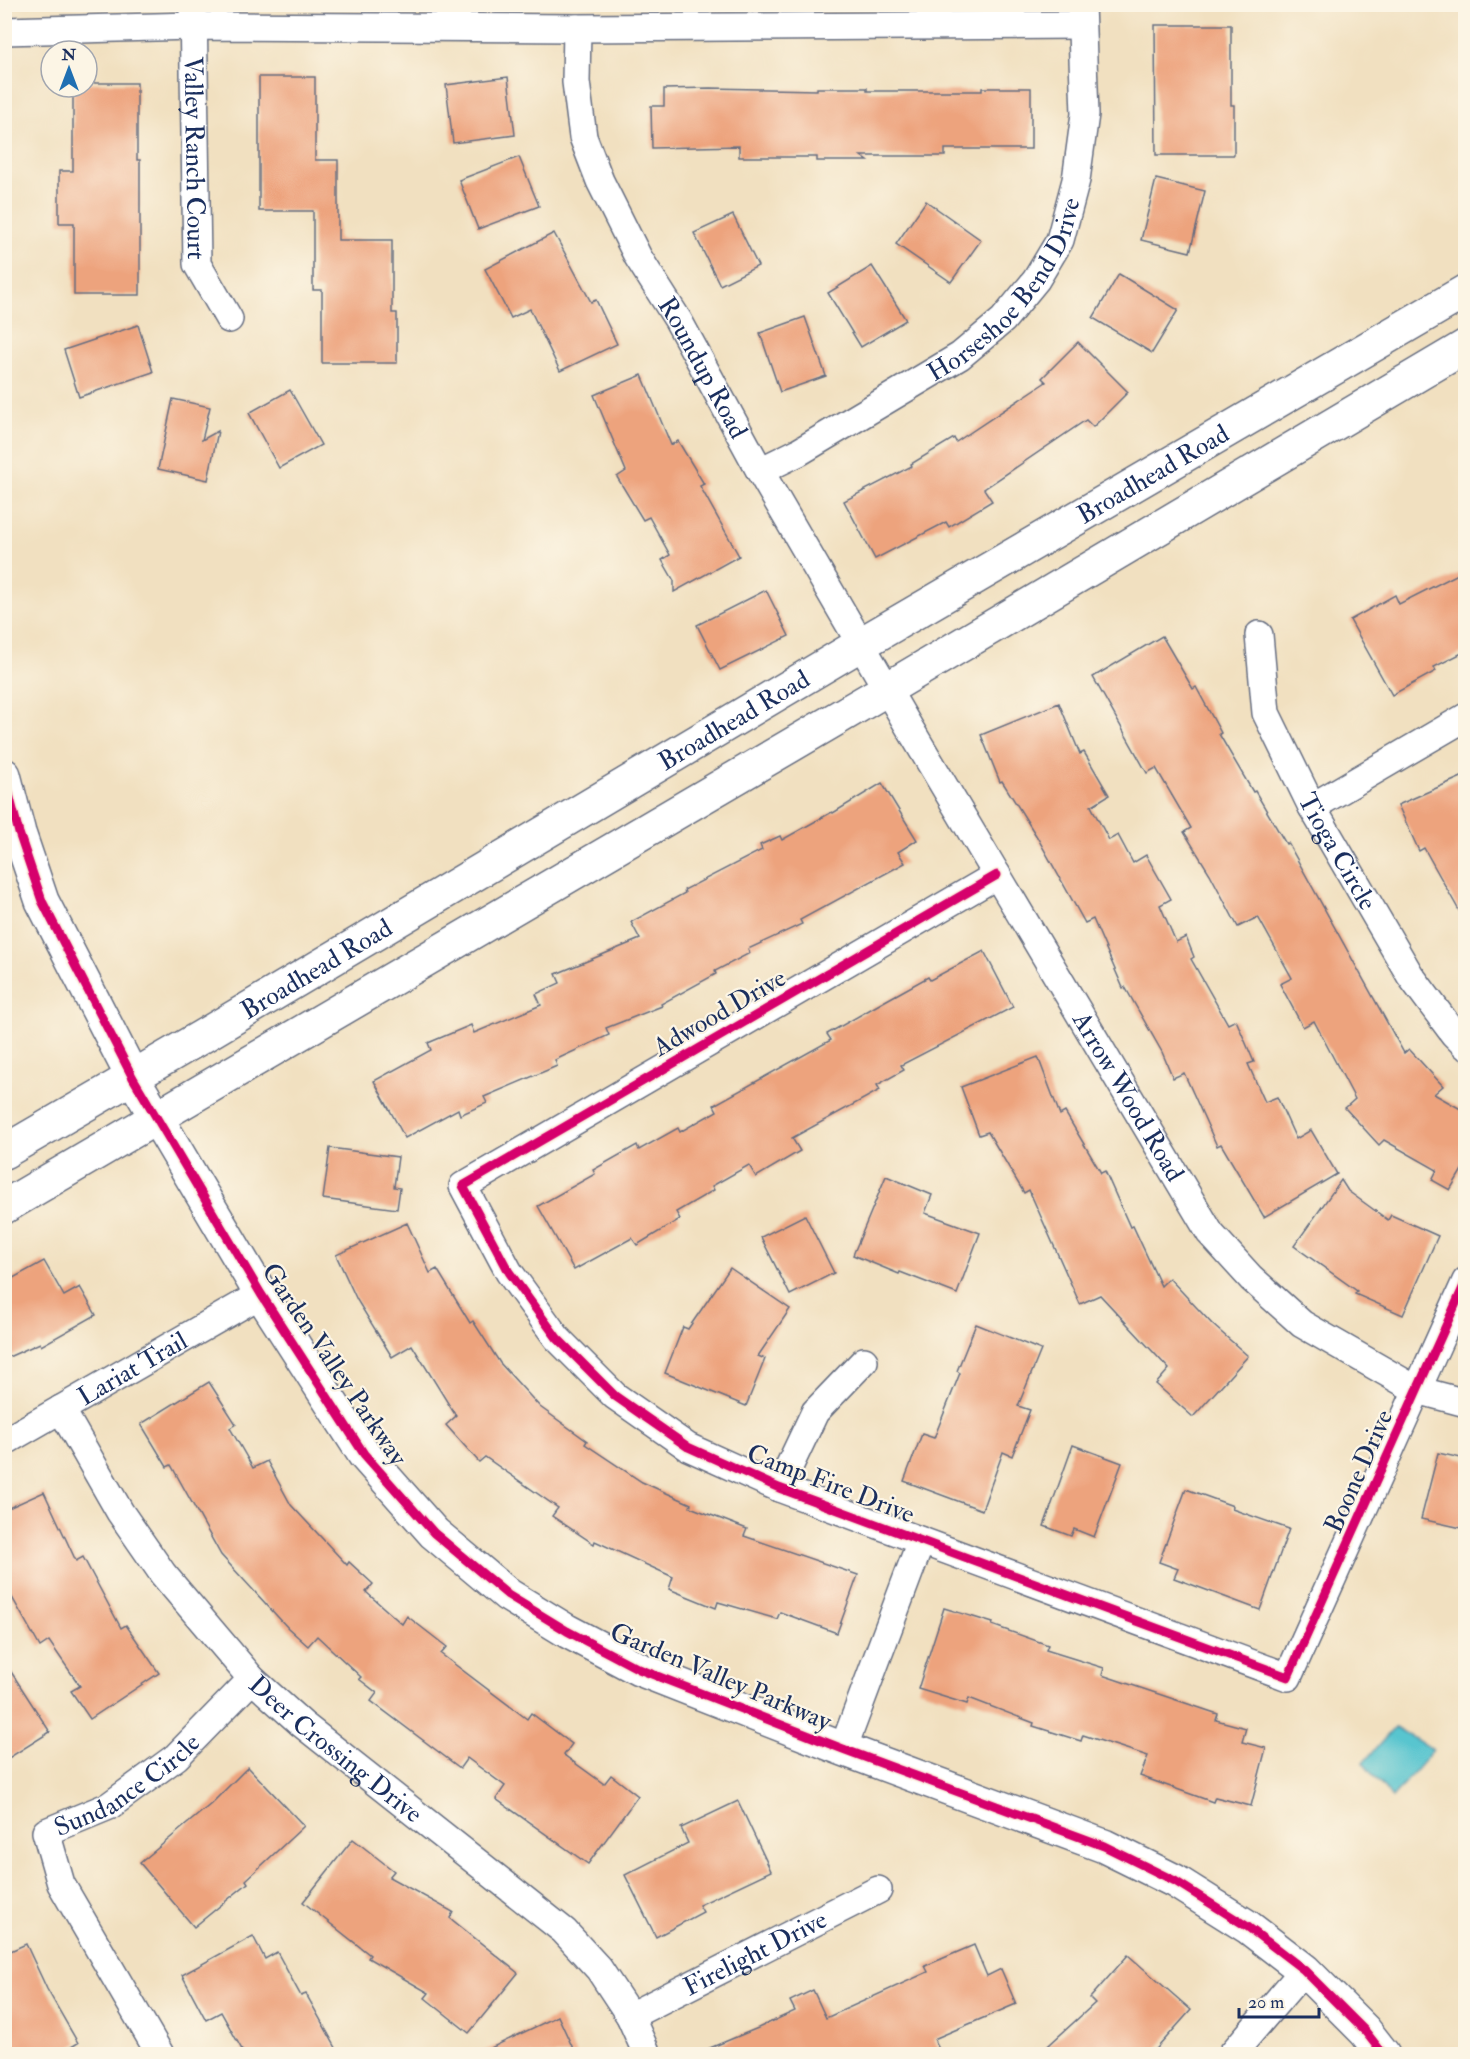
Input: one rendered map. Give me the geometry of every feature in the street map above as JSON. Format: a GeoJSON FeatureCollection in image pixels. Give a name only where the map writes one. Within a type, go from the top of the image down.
{"type":"FeatureCollection","features":[{"type":"Feature","properties":{"kind":"street"},"geometry":{"type":"LineString","coordinates":[[4,31],[193,15],[577,28],[1081,15]]}},
{"type":"Feature","properties":{"kind":"street","name":"Valley Ranch Court"},"geometry":{"type":"LineString","coordinates":[[193,15],[197,264],[229,319]]}},
{"type":"Feature","properties":{"kind":"street","name":"Horseshoe Bend Drive"},"geometry":{"type":"LineString","coordinates":[[760,471],[799,452],[960,356],[1003,320],[1036,280],[1060,240],[1076,180],[1085,114],[1081,15]]}},
{"type":"Feature","properties":{"kind":"street","name":"Roundup Road"},"geometry":{"type":"LineString","coordinates":[[577,28],[576,82],[583,137],[600,181],[638,257],[678,320],[760,471],[887,689]]}},
{"type":"Feature","properties":{"kind":"street","name":"Broadhead Road"},"geometry":{"type":"LineString","coordinates":[[4,1152],[133,1078],[861,644],[1466,291]]}},
{"type":"Feature","properties":{"kind":"street","name":"Broadhead Road"},"geometry":{"type":"LineString","coordinates":[[4,1207],[1466,346]]}},
{"type":"Feature","properties":{"kind":"street","name":"Tioga Circle"},"geometry":{"type":"LineString","coordinates":[[1259,635],[1266,713],[1312,807],[1410,975],[1466,1047]]}},
{"type":"Feature","properties":{"kind":"street","name":"Arrow Wood Road"},"geometry":{"type":"LineString","coordinates":[[887,689],[1210,1233],[1251,1278],[1302,1324],[1417,1390],[1466,1403]]}},
{"type":"Feature","properties":{"kind":"street"},"geometry":{"type":"LineString","coordinates":[[1312,807],[1466,717]]}},
{"type":"Feature","properties":{"kind":"street","name":"Garden Valley Parkway"},"geometry":{"type":"LineString","coordinates":[[4,775],[19,833],[42,901],[133,1078],[261,1294],[364,1454],[434,1533],[508,1595],[567,1631],[639,1669],[843,1749],[1104,1846],[1175,1881],[1248,1927],[1304,1970],[1365,2031],[1383,2055]]}},
{"type":"Feature","properties":{"kind":"street","name":"Adwood Drive"},"geometry":{"type":"LineString","coordinates":[[463,1186],[997,875]]}},
{"type":"Feature","properties":{"kind":"street","name":"Camp Fire Drive"},"geometry":{"type":"LineString","coordinates":[[463,1186],[509,1272],[557,1338],[615,1396],[688,1447],[779,1488],[1288,1677]]}},
{"type":"Feature","properties":{"kind":"street","name":"Boone Drive"},"geometry":{"type":"LineString","coordinates":[[1288,1677],[1466,1281]]}},
{"type":"Feature","properties":{"kind":"street","name":"Lariat Trail"},"geometry":{"type":"LineString","coordinates":[[4,1442],[261,1294]]}},
{"type":"Feature","properties":{"kind":"street"},"geometry":{"type":"LineString","coordinates":[[779,1488],[815,1412],[864,1361]]}},
{"type":"Feature","properties":{"kind":"street","name":"Deer Crossing Drive"},"geometry":{"type":"LineString","coordinates":[[61,1409],[120,1512],[163,1574],[252,1678],[302,1724],[564,1931],[599,1970],[630,2016],[647,2055]]}},
{"type":"Feature","properties":{"kind":"street"},"geometry":{"type":"LineString","coordinates":[[843,1749],[921,1541]]}},
{"type":"Feature","properties":{"kind":"street","name":"Sundance Circle"},"geometry":{"type":"LineString","coordinates":[[160,2055],[61,1884],[46,1832],[109,1806],[157,1771],[176,1756],[252,1678]]}},
{"type":"Feature","properties":{"kind":"street","name":"Firelight Drive"},"geometry":{"type":"LineString","coordinates":[[630,2016],[878,1890]]}},
{"type":"Feature","properties":{"kind":"street"},"geometry":{"type":"LineString","coordinates":[[1232,2055],[1304,1970]]}},
{"type":"Feature","properties":{"kind":"water"},"geometry":{"type":"Polygon","coordinates":[[[1395,1727],[1433,1750],[1392,1798],[1363,1763],[1395,1727]]]}},
{"type":"Feature","properties":{"kind":"building"},"geometry":{"type":"Polygon","coordinates":[[[1155,25],[1231,25],[1231,105],[1234,105],[1234,155],[1156,155],[1155,25]]]}},
{"type":"Feature","properties":{"kind":"building"},"geometry":{"type":"Polygon","coordinates":[[[259,77],[315,77],[315,160],[338,160],[338,240],[392,240],[392,313],[397,313],[397,363],[322,363],[322,290],[313,290],[313,211],[259,211],[259,77]]]}},
{"type":"Feature","properties":{"kind":"building"},"geometry":{"type":"Polygon","coordinates":[[[508,77],[515,135],[453,143],[446,85],[508,77]]]}},
{"type":"Feature","properties":{"kind":"building"},"geometry":{"type":"Polygon","coordinates":[[[99,83],[137,83],[137,160],[140,160],[140,295],[74,295],[74,223],[59,223],[59,171],[73,171],[73,99],[99,99],[99,83]]]}},
{"type":"Feature","properties":{"kind":"building"},"geometry":{"type":"Polygon","coordinates":[[[982,88],[1031,88],[1031,149],[945,149],[945,156],[861,156],[868,161],[817,161],[817,157],[739,157],[739,146],[652,148],[651,106],[664,106],[664,89],[982,91],[982,88]]]}},
{"type":"Feature","properties":{"kind":"building"},"geometry":{"type":"Polygon","coordinates":[[[519,157],[539,206],[478,229],[459,180],[519,157]]]}},
{"type":"Feature","properties":{"kind":"building"},"geometry":{"type":"Polygon","coordinates":[[[1156,179],[1205,191],[1190,252],[1141,240],[1156,179]]]}},
{"type":"Feature","properties":{"kind":"building"},"geometry":{"type":"Polygon","coordinates":[[[926,201],[981,240],[951,282],[896,244],[926,201]]]}},
{"type":"Feature","properties":{"kind":"building"},"geometry":{"type":"Polygon","coordinates":[[[733,215],[758,266],[720,285],[694,233],[733,215]]]}},
{"type":"Feature","properties":{"kind":"building"},"geometry":{"type":"Polygon","coordinates":[[[554,233],[591,302],[596,300],[617,344],[560,371],[530,309],[511,318],[485,269],[554,233]]]}},
{"type":"Feature","properties":{"kind":"building"},"geometry":{"type":"Polygon","coordinates":[[[872,266],[906,320],[861,347],[828,293],[872,266]]]}},
{"type":"Feature","properties":{"kind":"building"},"geometry":{"type":"Polygon","coordinates":[[[1119,274],[1178,310],[1152,353],[1093,318],[1119,274]]]}},
{"type":"Feature","properties":{"kind":"building"},"geometry":{"type":"Polygon","coordinates":[[[805,317],[826,376],[780,392],[760,333],[805,317]]]}},
{"type":"Feature","properties":{"kind":"building"},"geometry":{"type":"Polygon","coordinates":[[[138,325],[153,372],[79,397],[64,350],[138,325]]]}},
{"type":"Feature","properties":{"kind":"building"},"geometry":{"type":"Polygon","coordinates":[[[1078,342],[1128,392],[1093,427],[1086,420],[984,489],[992,501],[949,527],[946,522],[875,559],[844,501],[912,466],[911,464],[954,438],[956,442],[1046,382],[1042,378],[1078,342]]]}},
{"type":"Feature","properties":{"kind":"building"},"geometry":{"type":"Polygon","coordinates":[[[642,375],[671,445],[678,441],[704,484],[700,486],[739,556],[674,592],[674,581],[662,560],[670,555],[649,517],[643,520],[617,477],[626,471],[594,395],[642,375]]]}},
{"type":"Feature","properties":{"kind":"building"},"geometry":{"type":"Polygon","coordinates":[[[290,390],[321,445],[279,468],[249,413],[290,390]]]}},
{"type":"Feature","properties":{"kind":"building"},"geometry":{"type":"Polygon","coordinates":[[[173,399],[210,407],[202,440],[218,431],[208,480],[158,469],[173,399]]]}},
{"type":"Feature","properties":{"kind":"building"},"geometry":{"type":"Polygon","coordinates":[[[1466,570],[1466,651],[1434,667],[1436,671],[1392,695],[1350,620],[1395,595],[1399,604],[1466,570]]]}},
{"type":"Feature","properties":{"kind":"building"},"geometry":{"type":"Polygon","coordinates":[[[766,590],[789,636],[720,670],[697,625],[766,590]]]}},
{"type":"Feature","properties":{"kind":"building"},"geometry":{"type":"Polygon","coordinates":[[[1162,636],[1193,689],[1196,687],[1221,733],[1219,734],[1253,792],[1255,791],[1286,844],[1288,843],[1404,1053],[1409,1049],[1443,1086],[1434,1094],[1466,1112],[1466,1163],[1450,1190],[1432,1180],[1437,1170],[1384,1140],[1379,1145],[1345,1108],[1355,1099],[1314,1021],[1303,1027],[1280,984],[1292,978],[1258,917],[1238,927],[1210,874],[1184,832],[1191,828],[1156,768],[1147,773],[1093,677],[1162,636]]]}},
{"type":"Feature","properties":{"kind":"building"},"geometry":{"type":"Polygon","coordinates":[[[1059,703],[1080,754],[1084,752],[1109,795],[1091,806],[1109,840],[1118,835],[1133,863],[1146,855],[1171,899],[1160,905],[1176,942],[1186,937],[1194,957],[1191,959],[1228,1024],[1236,1020],[1254,1062],[1248,1064],[1265,1102],[1277,1097],[1296,1139],[1311,1130],[1337,1174],[1264,1217],[1221,1144],[1217,1146],[1184,1073],[1173,1078],[1162,1052],[1125,987],[1123,988],[1093,919],[1085,923],[1037,837],[1002,781],[1000,782],[981,735],[1059,703]]]}},
{"type":"Feature","properties":{"kind":"building"},"geometry":{"type":"Polygon","coordinates":[[[1466,775],[1466,923],[1424,848],[1419,851],[1398,805],[1466,775]]]}},
{"type":"Feature","properties":{"kind":"building"},"geometry":{"type":"Polygon","coordinates":[[[882,783],[917,840],[898,852],[905,863],[800,920],[802,924],[748,949],[750,953],[715,971],[716,974],[661,1004],[662,1006],[606,1028],[609,1035],[555,1060],[557,1066],[484,1097],[487,1103],[460,1115],[458,1109],[405,1138],[374,1081],[431,1050],[428,1043],[471,1025],[474,1033],[541,1005],[536,994],[560,983],[556,974],[640,939],[631,922],[685,893],[684,890],[762,850],[760,845],[780,836],[782,840],[882,783]]]}},
{"type":"Feature","properties":{"kind":"building"},"geometry":{"type":"Polygon","coordinates":[[[984,951],[1013,1007],[901,1065],[904,1070],[877,1085],[880,1090],[792,1138],[800,1151],[756,1177],[749,1165],[712,1186],[714,1190],[676,1212],[680,1219],[637,1245],[632,1238],[574,1270],[538,1206],[595,1174],[593,1170],[637,1145],[639,1150],[678,1128],[680,1132],[717,1111],[714,1105],[831,1040],[827,1034],[928,977],[930,980],[984,951]]]}},
{"type":"Feature","properties":{"kind":"building"},"geometry":{"type":"Polygon","coordinates":[[[1038,1057],[1060,1115],[1065,1112],[1101,1173],[1105,1171],[1130,1227],[1133,1226],[1161,1286],[1169,1278],[1213,1325],[1248,1356],[1193,1417],[1156,1384],[1169,1369],[1100,1295],[1080,1304],[1029,1190],[1024,1193],[988,1132],[979,1135],[961,1087],[1038,1057]]]}},
{"type":"Feature","properties":{"kind":"building"},"geometry":{"type":"Polygon","coordinates":[[[330,1148],[398,1157],[394,1187],[400,1188],[397,1209],[323,1199],[330,1148]]]}},
{"type":"Feature","properties":{"kind":"building"},"geometry":{"type":"Polygon","coordinates":[[[886,1176],[932,1195],[925,1213],[980,1233],[957,1294],[853,1255],[886,1176]]]}},
{"type":"Feature","properties":{"kind":"building"},"geometry":{"type":"Polygon","coordinates":[[[1341,1180],[1348,1191],[1388,1220],[1391,1215],[1438,1236],[1403,1315],[1355,1294],[1357,1291],[1294,1246],[1341,1180]]]}},
{"type":"Feature","properties":{"kind":"building"},"geometry":{"type":"Polygon","coordinates":[[[805,1215],[834,1273],[790,1295],[761,1237],[805,1215]]]}},
{"type":"Feature","properties":{"kind":"building"},"geometry":{"type":"Polygon","coordinates":[[[407,1223],[430,1273],[437,1269],[470,1323],[473,1321],[500,1363],[540,1407],[587,1441],[585,1444],[642,1482],[691,1504],[690,1507],[747,1529],[744,1536],[858,1575],[837,1633],[780,1612],[777,1619],[718,1602],[716,1608],[669,1589],[673,1577],[595,1541],[594,1544],[552,1516],[558,1508],[485,1457],[479,1462],[446,1425],[456,1416],[412,1345],[392,1357],[357,1300],[336,1255],[407,1223]]]}},
{"type":"Feature","properties":{"kind":"building"},"geometry":{"type":"Polygon","coordinates":[[[44,1261],[64,1296],[80,1287],[96,1315],[41,1346],[40,1343],[4,1359],[4,1283],[44,1261]]]}},
{"type":"Feature","properties":{"kind":"building"},"geometry":{"type":"Polygon","coordinates":[[[730,1268],[790,1309],[758,1356],[765,1359],[746,1406],[665,1373],[683,1327],[688,1329],[730,1268]]]}},
{"type":"Feature","properties":{"kind":"building"},"geometry":{"type":"Polygon","coordinates":[[[976,1324],[1041,1350],[1018,1406],[1030,1410],[1012,1456],[1003,1452],[982,1510],[904,1481],[922,1434],[934,1438],[960,1373],[957,1371],[976,1324]]]}},
{"type":"Feature","properties":{"kind":"building"},"geometry":{"type":"Polygon","coordinates":[[[209,1382],[236,1424],[230,1428],[253,1468],[267,1461],[291,1505],[347,1565],[349,1562],[373,1584],[366,1592],[402,1624],[407,1616],[447,1647],[441,1654],[527,1719],[531,1713],[572,1744],[564,1755],[604,1784],[611,1775],[638,1796],[588,1864],[496,1799],[505,1786],[467,1758],[460,1768],[371,1701],[377,1693],[359,1679],[361,1677],[317,1636],[308,1646],[288,1628],[221,1555],[171,1465],[167,1467],[141,1424],[209,1382]]]}},
{"type":"Feature","properties":{"kind":"building"},"geometry":{"type":"Polygon","coordinates":[[[1073,1445],[1122,1463],[1094,1537],[1074,1529],[1071,1536],[1044,1526],[1073,1445]]]}},
{"type":"Feature","properties":{"kind":"building"},"geometry":{"type":"Polygon","coordinates":[[[1438,1453],[1466,1459],[1466,1529],[1421,1519],[1438,1453]]]}},
{"type":"Feature","properties":{"kind":"building"},"geometry":{"type":"Polygon","coordinates":[[[1186,1489],[1233,1506],[1232,1509],[1289,1529],[1260,1610],[1174,1578],[1178,1569],[1159,1562],[1186,1489]]]}},
{"type":"Feature","properties":{"kind":"building"},"geometry":{"type":"Polygon","coordinates":[[[44,1492],[76,1561],[83,1557],[121,1628],[126,1625],[159,1673],[90,1719],[71,1691],[80,1686],[49,1641],[40,1647],[4,1583],[4,1510],[44,1492]]]}},
{"type":"Feature","properties":{"kind":"building"},"geometry":{"type":"Polygon","coordinates":[[[944,1608],[993,1623],[992,1625],[1048,1645],[1046,1650],[1104,1668],[1102,1675],[1218,1714],[1216,1720],[1246,1728],[1242,1742],[1266,1748],[1251,1806],[1215,1797],[1213,1802],[1140,1776],[1148,1756],[1083,1735],[1081,1741],[1033,1726],[1034,1723],[969,1698],[967,1704],[918,1689],[944,1608]]]}},
{"type":"Feature","properties":{"kind":"building"},"geometry":{"type":"Polygon","coordinates":[[[4,1661],[50,1732],[4,1761],[4,1661]]]}},
{"type":"Feature","properties":{"kind":"building"},"geometry":{"type":"Polygon","coordinates":[[[248,1767],[304,1826],[246,1880],[248,1883],[194,1927],[140,1863],[211,1804],[248,1767]]]}},
{"type":"Feature","properties":{"kind":"building"},"geometry":{"type":"Polygon","coordinates":[[[738,1801],[771,1871],[699,1905],[703,1912],[656,1937],[625,1875],[688,1843],[681,1828],[738,1801]]]}},
{"type":"Feature","properties":{"kind":"building"},"geometry":{"type":"Polygon","coordinates":[[[353,1839],[394,1871],[389,1877],[453,1912],[450,1918],[518,1973],[469,2033],[425,1998],[429,1993],[368,1958],[370,1955],[303,1902],[353,1839]]]}},
{"type":"Feature","properties":{"kind":"building"},"geometry":{"type":"Polygon","coordinates":[[[253,1936],[265,1959],[277,1952],[301,1996],[306,1994],[340,2055],[245,2055],[221,2012],[206,2020],[182,1975],[253,1936]]]}},
{"type":"Feature","properties":{"kind":"building"},"geometry":{"type":"Polygon","coordinates":[[[26,1944],[47,1989],[78,2043],[58,2055],[4,2055],[4,1954],[26,1944]]]}},
{"type":"Feature","properties":{"kind":"building"},"geometry":{"type":"Polygon","coordinates":[[[974,1945],[987,1976],[1001,1969],[1016,2004],[934,2039],[942,2055],[693,2055],[795,2011],[790,2001],[813,1990],[826,2018],[928,1972],[925,1966],[974,1945]]]}},
{"type":"Feature","properties":{"kind":"building"},"geometry":{"type":"Polygon","coordinates":[[[1128,1955],[1191,2010],[1151,2055],[1038,2055],[1095,2003],[1090,1998],[1128,1955]]]}},
{"type":"Feature","properties":{"kind":"building"},"geometry":{"type":"Polygon","coordinates":[[[558,2016],[576,2055],[476,2055],[558,2016]]]}},
{"type":"Feature","properties":{"kind":"cycle path"},"geometry":{"type":"LineString","coordinates":[[4,775],[19,833],[42,901],[133,1078],[261,1294],[364,1454],[434,1533],[508,1595],[567,1631],[639,1669],[843,1749],[1104,1846],[1175,1881],[1248,1927],[1304,1970],[1365,2031],[1383,2054]]}},
{"type":"Feature","properties":{"kind":"cycle path"},"geometry":{"type":"LineString","coordinates":[[997,875],[463,1186],[509,1272],[557,1338],[615,1396],[688,1447],[779,1488],[1288,1677],[1466,1281]]}}]}
